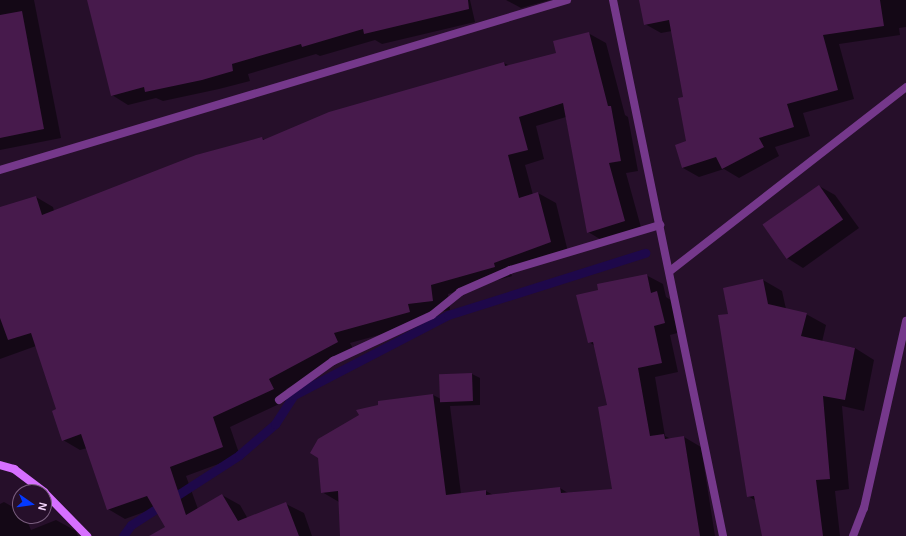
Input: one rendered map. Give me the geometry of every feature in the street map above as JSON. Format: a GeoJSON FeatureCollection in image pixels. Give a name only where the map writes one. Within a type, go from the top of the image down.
{"type":"FeatureCollection","features":[{"type":"Feature","properties":{"kind":"street"},"geometry":{"type":"LineString","coordinates":[[0,170],[567,0]]}},
{"type":"Feature","properties":{"kind":"street"},"geometry":{"type":"LineString","coordinates":[[613,0],[670,271],[722,536]]}},
{"type":"Feature","properties":{"kind":"street"},"geometry":{"type":"LineString","coordinates":[[670,271],[906,87]]}},
{"type":"Feature","properties":{"kind":"street"},"geometry":{"type":"LineString","coordinates":[[279,400],[333,361],[432,315],[460,292],[510,270],[660,225]]}},
{"type":"Feature","properties":{"kind":"street"},"geometry":{"type":"LineString","coordinates":[[853,536],[864,508],[906,321]]}},
{"type":"Feature","properties":{"kind":"street"},"geometry":{"type":"LineString","coordinates":[[0,465],[14,469],[34,484]]}},
{"type":"Feature","properties":{"kind":"street"},"geometry":{"type":"LineString","coordinates":[[52,500],[87,536]]}},
{"type":"Feature","properties":{"kind":"building"},"geometry":{"type":"Polygon","coordinates":[[[87,0],[468,0],[469,9],[364,34],[363,29],[302,47],[301,44],[232,64],[233,71],[202,80],[145,92],[144,87],[111,96],[87,0]]]}},
{"type":"Feature","properties":{"kind":"building"},"geometry":{"type":"Polygon","coordinates":[[[639,0],[880,0],[884,26],[823,35],[838,90],[787,104],[794,127],[759,138],[764,147],[722,169],[716,157],[682,168],[675,145],[686,141],[678,98],[683,97],[669,20],[644,25],[639,0]]]}},
{"type":"Feature","properties":{"kind":"building"},"geometry":{"type":"Polygon","coordinates":[[[22,11],[44,129],[0,138],[0,15],[22,11]]]}},
{"type":"Feature","properties":{"kind":"building"},"geometry":{"type":"Polygon","coordinates":[[[589,32],[608,106],[611,106],[621,161],[609,163],[625,221],[587,233],[563,103],[519,117],[528,150],[508,155],[519,198],[538,192],[551,242],[494,263],[495,267],[431,285],[433,301],[408,304],[410,312],[334,333],[338,342],[269,379],[274,389],[213,417],[223,447],[170,467],[186,515],[222,494],[238,521],[286,502],[299,536],[149,536],[165,527],[147,496],[107,510],[81,434],[62,441],[52,411],[56,409],[31,333],[8,340],[0,318],[0,207],[36,196],[42,215],[196,155],[262,137],[263,140],[329,112],[504,62],[505,66],[556,53],[553,41],[589,32]]]}},
{"type":"Feature","properties":{"kind":"building"},"geometry":{"type":"Polygon","coordinates":[[[819,185],[843,219],[787,259],[762,225],[819,185]]]}},
{"type":"Feature","properties":{"kind":"building"},"geometry":{"type":"Polygon","coordinates":[[[647,274],[651,293],[657,291],[665,323],[654,326],[662,363],[638,368],[650,436],[664,434],[665,439],[684,436],[700,536],[340,536],[338,491],[321,493],[318,458],[310,453],[318,439],[359,415],[356,410],[378,405],[378,401],[433,394],[446,495],[486,490],[486,495],[560,487],[561,493],[612,489],[598,407],[607,405],[593,342],[588,343],[576,295],[598,290],[597,284],[647,274]]]}},
{"type":"Feature","properties":{"kind":"building"},"geometry":{"type":"Polygon","coordinates":[[[763,279],[768,304],[807,313],[801,336],[855,348],[845,400],[823,396],[830,479],[816,480],[823,536],[762,536],[754,496],[747,497],[718,315],[728,314],[723,288],[763,279]]]}},
{"type":"Feature","properties":{"kind":"building"},"geometry":{"type":"Polygon","coordinates":[[[472,373],[473,401],[440,402],[439,374],[472,373]]]}},
{"type":"Feature","properties":{"kind":"waterway"},"geometry":{"type":"LineString","coordinates":[[123,536],[131,525],[239,455],[275,424],[294,395],[448,315],[645,253]]}}]}
